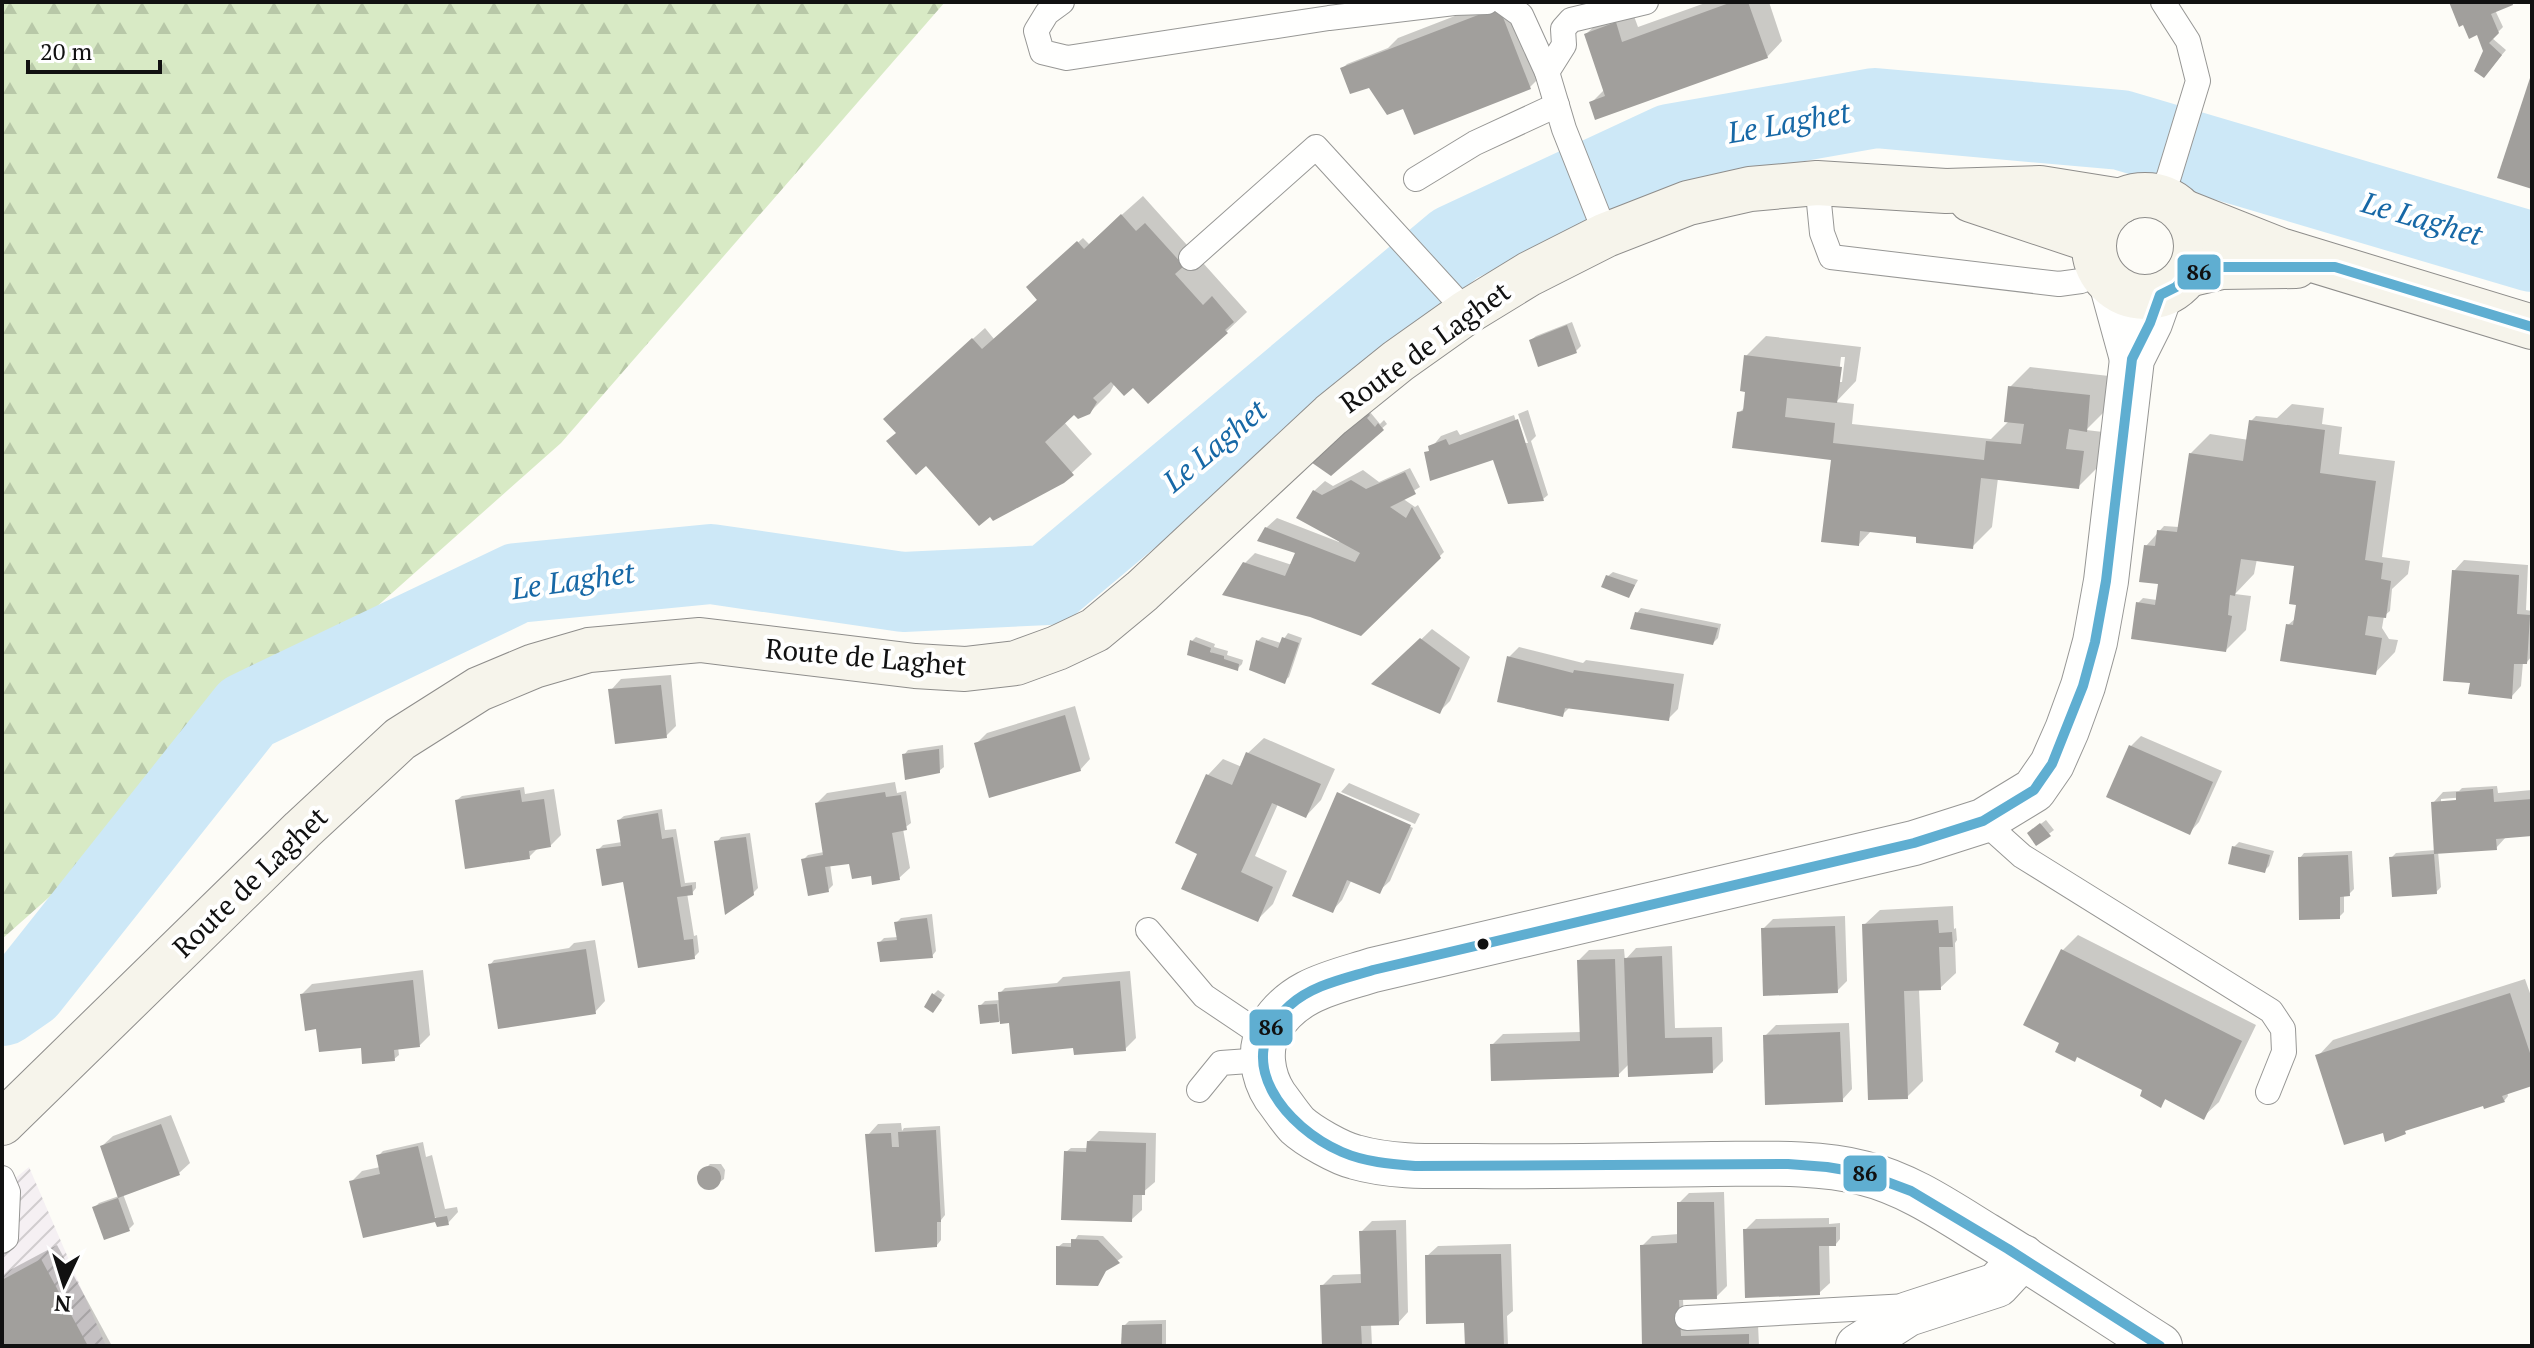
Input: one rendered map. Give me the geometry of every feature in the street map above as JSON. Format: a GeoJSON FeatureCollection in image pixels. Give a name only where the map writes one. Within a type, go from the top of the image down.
{"type":"FeatureCollection","features":[{"type":"Feature","properties":{"kind":"main road","name":"Route de Laghet"},"geometry":{"type":"LineString","coordinates":[[2,1123],[302,830],[400,739],[479,689],[534,666],[589,650],[641,644],[700,640],[915,666],[965,669],[1016,663],[1057,648],[1095,630],[1142,591],[1331,415],[1398,361],[1460,303],[1529,274],[1602,224],[1750,189],[1817,183],[1946,191],[2040,188],[2160,192],[2280,250],[2532,327]]}},
{"type":"Feature","properties":{"kind":"main road","name":"Route de Laghet"},"geometry":{"type":"LineString","coordinates":[[1946,191],[2102,267]]}},
{"type":"Feature","properties":{"kind":"main road"},"geometry":{"type":"LineString","coordinates":[[2160,192],[2192,226],[2196,243],[2195,259],[2174,285],[2143,298],[2127,294],[2102,267],[2098,225],[2108,211],[2160,192]]}},
{"type":"Feature","properties":{"kind":"main road","name":"Route de Laghet"},"geometry":{"type":"LineString","coordinates":[[2174,285],[2221,267],[2335,267]]}},
{"type":"Feature","properties":{"kind":"street"},"geometry":{"type":"LineString","coordinates":[[2102,267],[2132,359]]}},
{"type":"Feature","properties":{"kind":"street"},"geometry":{"type":"LineString","coordinates":[[2160,1346],[1945,1209],[1894,1182],[1860,1172],[1754,1164],[1450,1166],[1395,1164],[1353,1157],[1297,1125],[1266,1083],[1264,1048],[1280,1012],[1297,997],[1373,970],[1914,843],[1983,821],[2034,790],[2052,764],[2083,686],[2095,642],[2106,581],[2132,359],[2174,285]]}},
{"type":"Feature","properties":{"kind":"street"},"geometry":{"type":"LineString","coordinates":[[1858,1346],[1908,1314],[1997,1285],[2023,1257]]}},
{"type":"Feature","properties":{"kind":"lane"},"geometry":{"type":"LineString","coordinates":[[1062,2],[1047,13],[1036,31],[1042,52],[1067,58],[1329,18],[1487,2]]}},
{"type":"Feature","properties":{"kind":"lane"},"geometry":{"type":"LineString","coordinates":[[1503,2],[1521,15],[1547,72],[1564,129],[1602,224]]}},
{"type":"Feature","properties":{"kind":"lane"},"geometry":{"type":"LineString","coordinates":[[1547,72],[1564,45],[1563,29],[1571,20],[1646,2]]}},
{"type":"Feature","properties":{"kind":"lane"},"geometry":{"type":"LineString","coordinates":[[2160,192],[2198,81],[2188,41],[2163,2]]}},
{"type":"Feature","properties":{"kind":"lane"},"geometry":{"type":"LineString","coordinates":[[1416,179],[1475,143],[1557,105]]}},
{"type":"Feature","properties":{"kind":"lane"},"geometry":{"type":"LineString","coordinates":[[1191,258],[1316,147],[1460,303]]}},
{"type":"Feature","properties":{"kind":"lane"},"geometry":{"type":"LineString","coordinates":[[1817,183],[1822,233],[1831,257],[2059,284],[2081,281],[2102,267]]}},
{"type":"Feature","properties":{"kind":"lane"},"geometry":{"type":"LineString","coordinates":[[1983,821],[2022,856],[2271,1011],[2283,1029],[2284,1052],[2268,1092]]}},
{"type":"Feature","properties":{"kind":"lane"},"geometry":{"type":"LineString","coordinates":[[1148,930],[1204,996],[1264,1048],[1221,1063],[1199,1090]]}},
{"type":"Feature","properties":{"kind":"lane"},"geometry":{"type":"LineString","coordinates":[[2,1178],[8,1192],[6,1238],[2,1241]]}},
{"type":"Feature","properties":{"kind":"lane"},"geometry":{"type":"LineString","coordinates":[[1687,1318],[1935,1305]]}},
{"type":"Feature","properties":{"kind":"shaded area"},"geometry":{"type":"Polygon","coordinates":[[[29,1167],[106,1346],[2,1346],[2,1189],[29,1167]]]}},
{"type":"Feature","properties":{"kind":"green space"},"geometry":{"type":"Polygon","coordinates":[[[2,2],[945,2],[561,443],[2,939],[2,2]]]}},
{"type":"Feature","properties":{"kind":"building"},"geometry":{"type":"Polygon","coordinates":[[[1732,2],[1748,2],[1768,58],[1595,120],[1589,102],[1605,96],[1584,34],[1616,22],[1622,42],[1732,2]]]}},
{"type":"Feature","properties":{"kind":"building"},"geometry":{"type":"Polygon","coordinates":[[[2449,2],[2512,2],[2513,5],[2491,14],[2499,33],[2489,43],[2502,55],[2484,78],[2474,71],[2483,51],[2477,35],[2469,39],[2463,25],[2459,27],[2449,2]]]}},
{"type":"Feature","properties":{"kind":"building"},"geometry":{"type":"Polygon","coordinates":[[[1499,7],[1531,89],[1414,135],[1403,109],[1387,115],[1369,88],[1350,94],[1340,68],[1499,7]]]}},
{"type":"Feature","properties":{"kind":"building"},"geometry":{"type":"Polygon","coordinates":[[[2532,79],[2532,189],[2497,178],[2532,79]]]}},
{"type":"Feature","properties":{"kind":"building"},"geometry":{"type":"Polygon","coordinates":[[[1121,214],[1136,231],[1145,223],[1184,266],[1175,274],[1203,305],[1212,296],[1234,322],[1225,330],[1228,333],[1148,404],[1133,388],[1124,396],[1111,382],[1093,398],[1097,402],[1090,414],[1078,419],[1074,415],[1045,442],[1074,475],[993,521],[990,517],[979,526],[926,466],[916,475],[886,441],[896,433],[883,419],[972,338],[982,349],[1037,300],[1026,287],[1077,241],[1084,249],[1121,214]]]}},
{"type":"Feature","properties":{"kind":"building"},"geometry":{"type":"Polygon","coordinates":[[[1567,325],[1577,353],[1538,367],[1529,340],[1567,325]]]}},
{"type":"Feature","properties":{"kind":"building"},"geometry":{"type":"Polygon","coordinates":[[[1744,355],[1842,367],[1837,403],[1787,398],[1785,417],[1835,423],[1833,443],[1984,460],[1986,441],[2021,444],[2024,424],[2004,422],[2008,386],[2090,395],[2087,432],[2069,429],[2066,449],[2084,451],[2079,489],[1981,478],[1973,549],[1916,543],[1916,537],[1860,531],[1859,546],[1821,542],[1831,460],[1732,448],[1737,412],[1743,411],[1745,392],[1740,391],[1744,355]]]}},
{"type":"Feature","properties":{"kind":"building"},"geometry":{"type":"Polygon","coordinates":[[[1365,409],[1370,415],[1367,418],[1375,427],[1378,423],[1384,430],[1331,476],[1308,460],[1365,409]]]}},
{"type":"Feature","properties":{"kind":"building"},"geometry":{"type":"Polygon","coordinates":[[[1518,419],[1544,501],[1508,504],[1493,460],[1430,481],[1424,452],[1429,451],[1428,446],[1446,439],[1449,445],[1518,419]]]}},
{"type":"Feature","properties":{"kind":"building"},"geometry":{"type":"Polygon","coordinates":[[[2249,420],[2325,430],[2320,473],[2376,481],[2365,560],[2383,563],[2381,579],[2391,581],[2386,618],[2368,616],[2365,635],[2382,638],[2376,675],[2280,661],[2286,624],[2293,625],[2296,605],[2289,604],[2294,566],[2241,559],[2235,596],[2230,595],[2228,615],[2232,616],[2226,652],[2131,639],[2136,602],[2155,605],[2158,584],[2139,582],[2144,545],[2155,546],[2157,530],[2177,532],[2189,453],[2243,461],[2249,420]]]}},
{"type":"Feature","properties":{"kind":"building"},"geometry":{"type":"Polygon","coordinates":[[[1405,472],[1416,494],[1390,507],[1406,518],[1412,507],[1441,558],[1361,636],[1310,617],[1222,595],[1243,562],[1285,576],[1295,553],[1257,541],[1265,527],[1355,562],[1360,553],[1296,518],[1313,490],[1322,495],[1351,480],[1366,489],[1405,472]]]}},
{"type":"Feature","properties":{"kind":"building"},"geometry":{"type":"Polygon","coordinates":[[[2452,570],[2519,575],[2517,614],[2530,615],[2527,664],[2514,664],[2512,699],[2468,694],[2470,683],[2443,681],[2452,570]]]}},
{"type":"Feature","properties":{"kind":"building"},"geometry":{"type":"Polygon","coordinates":[[[1606,575],[1635,585],[1629,598],[1601,587],[1606,575]]]}},
{"type":"Feature","properties":{"kind":"building"},"geometry":{"type":"Polygon","coordinates":[[[1635,612],[1718,628],[1713,645],[1630,629],[1635,612]]]}},
{"type":"Feature","properties":{"kind":"building"},"geometry":{"type":"Polygon","coordinates":[[[1282,637],[1299,643],[1285,684],[1249,670],[1256,640],[1278,648],[1282,637]]]}},
{"type":"Feature","properties":{"kind":"building"},"geometry":{"type":"Polygon","coordinates":[[[1420,638],[1460,668],[1440,714],[1371,684],[1420,638]]]}},
{"type":"Feature","properties":{"kind":"building"},"geometry":{"type":"Polygon","coordinates":[[[1190,640],[1239,664],[1238,671],[1187,655],[1190,640]]]}},
{"type":"Feature","properties":{"kind":"building"},"geometry":{"type":"Polygon","coordinates":[[[1507,656],[1573,673],[1574,670],[1674,684],[1669,721],[1565,708],[1563,717],[1497,702],[1507,656]]]}},
{"type":"Feature","properties":{"kind":"building"},"geometry":{"type":"Polygon","coordinates":[[[661,685],[667,738],[615,744],[608,689],[661,685]]]}},
{"type":"Feature","properties":{"kind":"building"},"geometry":{"type":"Polygon","coordinates":[[[1065,715],[1081,771],[989,798],[974,743],[1065,715]]]}},
{"type":"Feature","properties":{"kind":"building"},"geometry":{"type":"Polygon","coordinates":[[[2129,745],[2213,782],[2190,835],[2106,797],[2129,745]]]}},
{"type":"Feature","properties":{"kind":"building"},"geometry":{"type":"Polygon","coordinates":[[[939,749],[940,773],[905,780],[902,754],[939,749]]]}},
{"type":"Feature","properties":{"kind":"building"},"geometry":{"type":"Polygon","coordinates":[[[1246,752],[1321,784],[1306,818],[1272,803],[1241,872],[1273,887],[1258,922],[1181,889],[1197,854],[1175,843],[1206,774],[1232,785],[1246,752]]]}},
{"type":"Feature","properties":{"kind":"building"},"geometry":{"type":"Polygon","coordinates":[[[2493,789],[2494,802],[2532,799],[2532,836],[2496,839],[2497,850],[2434,854],[2431,802],[2456,800],[2456,792],[2493,789]]]}},
{"type":"Feature","properties":{"kind":"building"},"geometry":{"type":"Polygon","coordinates":[[[520,790],[522,802],[544,799],[551,847],[529,851],[530,859],[465,869],[455,800],[520,790]]]}},
{"type":"Feature","properties":{"kind":"building"},"geometry":{"type":"Polygon","coordinates":[[[885,792],[886,797],[901,795],[907,830],[892,833],[900,880],[872,885],[871,876],[852,879],[849,864],[825,867],[829,892],[808,896],[801,859],[823,855],[815,803],[885,792]]]}},
{"type":"Feature","properties":{"kind":"building"},"geometry":{"type":"Polygon","coordinates":[[[1337,792],[1411,825],[1380,894],[1347,880],[1333,913],[1292,896],[1337,792]]]}},
{"type":"Feature","properties":{"kind":"building"},"geometry":{"type":"Polygon","coordinates":[[[658,813],[662,839],[673,837],[681,887],[692,885],[693,895],[677,897],[684,940],[693,939],[695,959],[638,968],[623,882],[602,886],[596,849],[621,846],[617,820],[658,813]]]}},
{"type":"Feature","properties":{"kind":"building"},"geometry":{"type":"Polygon","coordinates":[[[2040,823],[2051,836],[2036,846],[2027,833],[2040,823]]]}},
{"type":"Feature","properties":{"kind":"building"},"geometry":{"type":"Polygon","coordinates":[[[746,837],[754,895],[725,915],[714,841],[746,837]]]}},
{"type":"Feature","properties":{"kind":"building"},"geometry":{"type":"Polygon","coordinates":[[[2232,846],[2270,855],[2265,873],[2228,864],[2232,846]]]}},
{"type":"Feature","properties":{"kind":"building"},"geometry":{"type":"Polygon","coordinates":[[[2434,854],[2437,894],[2392,897],[2389,857],[2434,854]]]}},
{"type":"Feature","properties":{"kind":"building"},"geometry":{"type":"Polygon","coordinates":[[[2348,855],[2350,896],[2340,897],[2340,919],[2299,920],[2298,857],[2348,855]]]}},
{"type":"Feature","properties":{"kind":"building"},"geometry":{"type":"Polygon","coordinates":[[[927,918],[933,958],[880,962],[877,942],[897,940],[894,922],[927,918]]]}},
{"type":"Feature","properties":{"kind":"building"},"geometry":{"type":"Polygon","coordinates":[[[1938,920],[1939,933],[1952,932],[1953,947],[1939,947],[1941,990],[1904,991],[1908,1099],[1868,1100],[1862,924],[1938,920]]]}},
{"type":"Feature","properties":{"kind":"building"},"geometry":{"type":"Polygon","coordinates":[[[1835,926],[1838,993],[1763,996],[1761,928],[1835,926]]]}},
{"type":"Feature","properties":{"kind":"building"},"geometry":{"type":"Polygon","coordinates":[[[586,949],[596,1014],[498,1029],[488,964],[586,949]]]}},
{"type":"Feature","properties":{"kind":"building"},"geometry":{"type":"Polygon","coordinates":[[[2061,949],[2242,1041],[2204,1120],[2165,1099],[2161,1108],[2140,1096],[2142,1090],[2077,1057],[2075,1062],[2055,1052],[2059,1043],[2023,1025],[2061,949]]]}},
{"type":"Feature","properties":{"kind":"building"},"geometry":{"type":"Polygon","coordinates":[[[1662,956],[1665,1038],[1712,1037],[1713,1073],[1628,1077],[1624,958],[1662,956]]]}},
{"type":"Feature","properties":{"kind":"building"},"geometry":{"type":"Polygon","coordinates":[[[1615,959],[1619,1077],[1491,1081],[1490,1044],[1580,1041],[1577,960],[1615,959]]]}},
{"type":"Feature","properties":{"kind":"building"},"geometry":{"type":"Polygon","coordinates":[[[413,980],[420,1047],[394,1050],[395,1061],[362,1064],[361,1048],[319,1052],[316,1029],[305,1031],[300,994],[413,980]]]}},
{"type":"Feature","properties":{"kind":"building"},"geometry":{"type":"Polygon","coordinates":[[[1120,981],[1126,1051],[1074,1055],[1073,1048],[1012,1054],[1009,1023],[1000,1024],[998,992],[1120,981]]]}},
{"type":"Feature","properties":{"kind":"building"},"geometry":{"type":"Polygon","coordinates":[[[932,993],[942,1000],[933,1013],[924,1007],[932,993]]]}},
{"type":"Feature","properties":{"kind":"building"},"geometry":{"type":"Polygon","coordinates":[[[2510,993],[2532,1059],[2532,1086],[2502,1096],[2505,1102],[2405,1131],[2406,1134],[2385,1142],[2383,1133],[2344,1145],[2315,1055],[2510,993]]]}},
{"type":"Feature","properties":{"kind":"building"},"geometry":{"type":"Polygon","coordinates":[[[997,1004],[999,1022],[980,1024],[978,1005],[997,1004]]]}},
{"type":"Feature","properties":{"kind":"building"},"geometry":{"type":"Polygon","coordinates":[[[1840,1032],[1843,1102],[1765,1105],[1763,1035],[1840,1032]]]}},
{"type":"Feature","properties":{"kind":"building"},"geometry":{"type":"Polygon","coordinates":[[[161,1124],[180,1175],[118,1198],[100,1146],[161,1124]]]}},
{"type":"Feature","properties":{"kind":"building"},"geometry":{"type":"Polygon","coordinates":[[[936,1130],[941,1222],[937,1222],[937,1247],[875,1252],[865,1134],[891,1133],[892,1147],[899,1147],[898,1132],[936,1130]]]}},
{"type":"Feature","properties":{"kind":"building"},"geometry":{"type":"Polygon","coordinates":[[[1087,1141],[1146,1143],[1145,1195],[1133,1195],[1132,1222],[1061,1220],[1064,1151],[1086,1152],[1087,1141]]]}},
{"type":"Feature","properties":{"kind":"building"},"geometry":{"type":"Polygon","coordinates":[[[418,1146],[435,1218],[447,1216],[449,1225],[437,1227],[435,1222],[363,1238],[349,1181],[380,1174],[376,1155],[418,1146]]]}},
{"type":"Feature","properties":{"kind":"building"},"geometry":{"type":"Polygon","coordinates":[[[709,1166],[717,1170],[721,1178],[717,1186],[709,1190],[701,1186],[697,1178],[701,1170],[709,1166]]]}},
{"type":"Feature","properties":{"kind":"building"},"geometry":{"type":"Polygon","coordinates":[[[118,1198],[130,1231],[104,1240],[92,1207],[118,1198]]]}},
{"type":"Feature","properties":{"kind":"building"},"geometry":{"type":"Polygon","coordinates":[[[1677,1202],[1714,1202],[1717,1299],[1679,1300],[1681,1336],[1749,1334],[1749,1346],[1642,1346],[1640,1245],[1677,1243],[1677,1202]]]}},
{"type":"Feature","properties":{"kind":"building"},"geometry":{"type":"Polygon","coordinates":[[[1836,1227],[1836,1246],[1819,1246],[1820,1295],[1745,1298],[1743,1229],[1836,1227]]]}},
{"type":"Feature","properties":{"kind":"building"},"geometry":{"type":"Polygon","coordinates":[[[1396,1230],[1399,1325],[1361,1326],[1362,1346],[1322,1346],[1320,1285],[1361,1283],[1359,1231],[1396,1230]]]}},
{"type":"Feature","properties":{"kind":"building"},"geometry":{"type":"Polygon","coordinates":[[[1071,1239],[1098,1240],[1120,1263],[1106,1271],[1098,1286],[1056,1285],[1056,1246],[1071,1247],[1071,1239]]]}},
{"type":"Feature","properties":{"kind":"building"},"geometry":{"type":"Polygon","coordinates":[[[1501,1254],[1504,1346],[1465,1346],[1464,1323],[1426,1324],[1425,1255],[1501,1254]]]}},
{"type":"Feature","properties":{"kind":"building"},"geometry":{"type":"Polygon","coordinates":[[[41,1259],[88,1346],[2,1346],[2,1280],[41,1259]]]}},
{"type":"Feature","properties":{"kind":"building"},"geometry":{"type":"Polygon","coordinates":[[[1162,1324],[1162,1346],[1121,1346],[1122,1325],[1162,1324]]]}},
{"type":"Feature","properties":{"kind":"waterway","name":"Le Laghet"},"geometry":{"type":"LineString","coordinates":[[2,1006],[28,988],[247,712],[517,583],[711,564],[903,592],[1048,585],[1455,244],[1670,144],[1875,108],[2121,130],[2532,252]]}},
{"type":"Feature","properties":{"kind":"transit line","name":"86"},"geometry":{"type":"LineString","coordinates":[[2160,1346],[1911,1191],[1863,1173],[1788,1164],[1415,1166],[1378,1162],[1342,1152],[1302,1127],[1272,1090],[1264,1069],[1264,1048],[1271,1027],[1298,999],[1340,980],[1914,843],[1983,821],[2034,790],[2052,764],[2083,686],[2095,642],[2106,581],[2132,359],[2160,295],[2176,287],[2187,275],[2221,267],[2335,267],[2532,327]]}}]}
